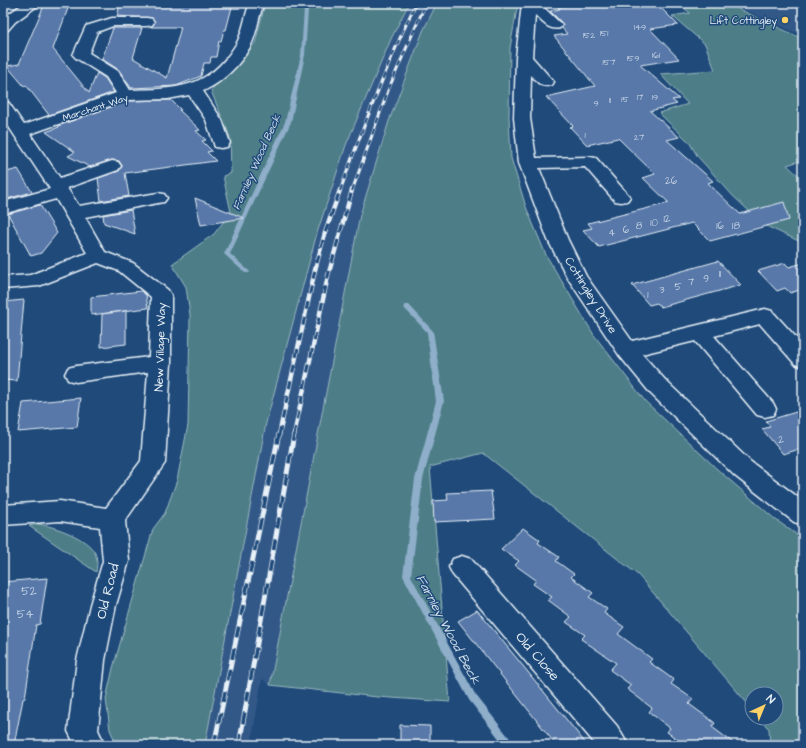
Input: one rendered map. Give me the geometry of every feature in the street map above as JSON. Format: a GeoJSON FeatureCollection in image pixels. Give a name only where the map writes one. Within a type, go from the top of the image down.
{"type":"FeatureCollection","features":[{"type":"Feature","properties":{"kind":"street"},"geometry":{"type":"LineString","coordinates":[[3,27],[10,19],[34,3]]}},
{"type":"Feature","properties":{"kind":"street","name":"Marchant Way"},"geometry":{"type":"LineString","coordinates":[[22,131],[125,95],[168,94],[193,89],[205,84],[223,71],[243,46],[255,8],[254,3]]}},
{"type":"Feature","properties":{"kind":"street"},"geometry":{"type":"LineString","coordinates":[[530,3],[555,25]]}},
{"type":"Feature","properties":{"kind":"street","name":"Cottingley Drive"},"geometry":{"type":"LineString","coordinates":[[530,3],[524,58],[522,118],[528,163],[558,240],[577,277],[627,350],[659,388],[743,469],[803,516]]}},
{"type":"Feature","properties":{"kind":"street"},"geometry":{"type":"LineString","coordinates":[[125,95],[112,74],[81,55],[91,29],[112,22],[147,22]]}},
{"type":"Feature","properties":{"kind":"street"},"geometry":{"type":"LineString","coordinates":[[524,58],[546,82]]}},
{"type":"Feature","properties":{"kind":"street"},"geometry":{"type":"LineString","coordinates":[[193,89],[210,112],[219,128],[221,143]]}},
{"type":"Feature","properties":{"kind":"street"},"geometry":{"type":"LineString","coordinates":[[3,106],[22,131],[59,189],[98,256],[32,281],[3,283]]}},
{"type":"Feature","properties":{"kind":"street"},"geometry":{"type":"LineString","coordinates":[[528,163],[590,162],[621,197]]}},
{"type":"Feature","properties":{"kind":"street"},"geometry":{"type":"LineString","coordinates":[[3,208],[59,189],[112,166]]}},
{"type":"Feature","properties":{"kind":"street"},"geometry":{"type":"LineString","coordinates":[[73,213],[158,198]]}},
{"type":"Feature","properties":{"kind":"street","name":"New Village Way"},"geometry":{"type":"LineString","coordinates":[[98,256],[126,267],[161,295],[160,363],[153,463],[112,519]]}},
{"type":"Feature","properties":{"kind":"street"},"geometry":{"type":"LineString","coordinates":[[627,350],[765,316],[803,359]]}},
{"type":"Feature","properties":{"kind":"street"},"geometry":{"type":"LineString","coordinates":[[700,333],[765,409]]}},
{"type":"Feature","properties":{"kind":"street"},"geometry":{"type":"LineString","coordinates":[[76,374],[160,363]]}},
{"type":"Feature","properties":{"kind":"street"},"geometry":{"type":"LineString","coordinates":[[3,515],[60,511],[112,519]]}},
{"type":"Feature","properties":{"kind":"street","name":"Old Road"},"geometry":{"type":"LineString","coordinates":[[90,745],[83,731],[91,660],[103,605],[116,562],[112,519]]}},
{"type":"Feature","properties":{"kind":"street","name":"Old Close"},"geometry":{"type":"LineString","coordinates":[[462,567],[608,736],[613,745]]}},
{"type":"Feature","properties":{"kind":"shaded area"},"geometry":{"type":"Polygon","coordinates":[[[409,3],[437,3],[423,31],[389,121],[360,215],[270,685],[262,679],[251,745],[205,745],[266,423],[317,233],[346,145],[391,39],[409,3]]]}},
{"type":"Feature","properties":{"kind":"shaded area","name":"Lift Cottingley"},"geometry":{"type":"Polygon","coordinates":[[[730,3],[803,3],[803,36],[730,3]]]}},
{"type":"Feature","properties":{"kind":"green space"},"geometry":{"type":"Polygon","coordinates":[[[264,3],[409,3],[391,39],[346,145],[317,233],[266,423],[205,745],[117,745],[110,730],[106,699],[113,668],[153,529],[165,513],[177,480],[188,425],[190,315],[186,287],[172,264],[214,234],[231,212],[223,176],[231,173],[230,137],[211,91],[216,84],[231,73],[255,43],[264,3]]]}},
{"type":"Feature","properties":{"kind":"green space"},"geometry":{"type":"Polygon","coordinates":[[[437,3],[518,3],[510,48],[509,117],[511,158],[526,207],[546,255],[594,335],[645,401],[717,469],[776,520],[803,539],[803,745],[770,745],[769,729],[766,726],[784,726],[784,686],[744,686],[744,700],[638,575],[483,453],[430,467],[450,702],[377,697],[270,685],[360,215],[389,121],[423,31],[437,3]]]}},
{"type":"Feature","properties":{"kind":"green space"},"geometry":{"type":"Polygon","coordinates":[[[678,3],[726,3],[803,39],[803,160],[787,165],[803,180],[803,243],[764,225],[733,196],[698,157],[689,142],[659,113],[688,104],[660,74],[715,70],[705,44],[672,16],[690,13],[678,3]]]}},
{"type":"Feature","properties":{"kind":"green space"},"geometry":{"type":"Polygon","coordinates":[[[38,524],[61,530],[85,542],[95,553],[97,562],[96,572],[29,526],[38,524]]]}},
{"type":"Feature","properties":{"kind":"building"},"geometry":{"type":"Polygon","coordinates":[[[45,3],[70,3],[53,49],[89,93],[97,73],[105,78],[114,92],[49,115],[26,85],[24,86],[7,66],[19,64],[45,3]]]}},
{"type":"Feature","properties":{"kind":"building"},"geometry":{"type":"Polygon","coordinates":[[[137,3],[233,3],[226,30],[224,30],[221,41],[219,41],[216,57],[211,57],[210,63],[204,63],[201,76],[176,86],[131,88],[119,70],[102,59],[113,28],[142,28],[133,58],[167,78],[181,27],[151,27],[155,23],[152,18],[117,16],[120,5],[136,5],[137,3]]]}},
{"type":"Feature","properties":{"kind":"building"},"geometry":{"type":"Polygon","coordinates":[[[586,3],[656,3],[678,25],[650,29],[679,59],[640,65],[679,99],[672,100],[677,104],[650,111],[679,137],[667,140],[713,181],[708,183],[740,214],[784,202],[789,220],[710,241],[692,223],[599,247],[583,230],[592,228],[588,223],[669,203],[643,178],[655,174],[618,138],[587,145],[570,127],[573,126],[546,97],[595,86],[554,36],[567,34],[562,28],[563,24],[550,11],[560,9],[558,7],[586,3]]]}},
{"type":"Feature","properties":{"kind":"building"},"geometry":{"type":"Polygon","coordinates":[[[171,100],[200,130],[196,131],[206,140],[202,141],[212,151],[207,152],[216,161],[125,173],[129,196],[101,201],[98,178],[119,171],[122,166],[119,161],[112,160],[90,167],[68,156],[75,152],[46,132],[59,127],[58,126],[127,101],[171,100]]]}},
{"type":"Feature","properties":{"kind":"building"},"geometry":{"type":"Polygon","coordinates":[[[18,169],[32,192],[3,200],[3,173],[18,169]]]}},
{"type":"Feature","properties":{"kind":"building"},"geometry":{"type":"Polygon","coordinates":[[[195,198],[244,218],[201,225],[195,198]]]}},
{"type":"Feature","properties":{"kind":"building"},"geometry":{"type":"Polygon","coordinates":[[[40,205],[57,233],[41,253],[31,256],[8,214],[40,205]]]}},
{"type":"Feature","properties":{"kind":"building"},"geometry":{"type":"Polygon","coordinates":[[[131,210],[135,234],[104,223],[103,215],[131,210]]]}},
{"type":"Feature","properties":{"kind":"building"},"geometry":{"type":"Polygon","coordinates":[[[718,261],[741,285],[661,307],[657,303],[649,305],[632,285],[718,261]]]}},
{"type":"Feature","properties":{"kind":"building"},"geometry":{"type":"Polygon","coordinates":[[[785,263],[789,267],[803,263],[803,289],[790,293],[785,288],[777,291],[758,271],[785,263]]]}},
{"type":"Feature","properties":{"kind":"building"},"geometry":{"type":"Polygon","coordinates":[[[141,291],[146,295],[148,308],[91,315],[91,297],[141,291]]]}},
{"type":"Feature","properties":{"kind":"building"},"geometry":{"type":"Polygon","coordinates":[[[24,300],[17,381],[3,380],[3,302],[24,300]]]}},
{"type":"Feature","properties":{"kind":"building"},"geometry":{"type":"Polygon","coordinates":[[[126,311],[126,344],[101,347],[102,314],[126,311]]]}},
{"type":"Feature","properties":{"kind":"building"},"geometry":{"type":"Polygon","coordinates":[[[81,398],[77,427],[18,432],[23,403],[81,398]]]}},
{"type":"Feature","properties":{"kind":"building"},"geometry":{"type":"Polygon","coordinates":[[[803,410],[803,448],[783,454],[762,429],[770,427],[766,421],[803,410]]]}},
{"type":"Feature","properties":{"kind":"building"},"geometry":{"type":"Polygon","coordinates":[[[491,491],[495,519],[434,522],[433,501],[448,500],[447,493],[491,491]]]}},
{"type":"Feature","properties":{"kind":"building"},"geometry":{"type":"Polygon","coordinates":[[[523,528],[540,540],[538,543],[559,557],[556,561],[574,574],[571,577],[593,593],[589,597],[607,609],[604,613],[624,627],[618,634],[652,659],[649,662],[674,680],[671,684],[693,699],[689,704],[715,723],[712,727],[736,745],[685,745],[667,732],[670,728],[649,712],[652,708],[627,689],[631,685],[610,670],[616,663],[581,639],[585,635],[566,622],[571,617],[548,600],[552,597],[533,584],[536,580],[515,565],[519,561],[501,549],[523,528]]]}},
{"type":"Feature","properties":{"kind":"building"},"geometry":{"type":"Polygon","coordinates":[[[47,578],[40,624],[36,625],[25,698],[23,699],[14,745],[3,745],[3,582],[47,578]]]}},
{"type":"Feature","properties":{"kind":"building"},"geometry":{"type":"Polygon","coordinates":[[[477,610],[587,745],[556,745],[458,621],[477,610]]]}},
{"type":"Feature","properties":{"kind":"building"},"geometry":{"type":"Polygon","coordinates":[[[400,725],[430,726],[430,745],[400,745],[400,725]]]}},
{"type":"Feature","properties":{"kind":"waterway","name":"Farnley Wood Beck"},"geometry":{"type":"LineString","coordinates":[[247,272],[227,254],[288,122],[303,55],[306,9],[302,3]]}},
{"type":"Feature","properties":{"kind":"waterway","name":"Farnley Wood Beck"},"geometry":{"type":"LineString","coordinates":[[407,307],[430,331],[440,401],[419,479],[407,576],[472,697],[510,745]]}},
{"type":"Feature","properties":{"kind":"railway"},"geometry":{"type":"LineString","coordinates":[[340,191],[376,96],[416,3]]}},
{"type":"Feature","properties":{"kind":"railway"},"geometry":{"type":"LineString","coordinates":[[352,191],[389,88],[426,3]]}},
{"type":"Feature","properties":{"kind":"railway"},"geometry":{"type":"LineString","coordinates":[[279,435],[315,270],[325,233],[340,190]]}},
{"type":"Feature","properties":{"kind":"railway"},"geometry":{"type":"LineString","coordinates":[[294,435],[328,276],[352,190]]}},
{"type":"Feature","properties":{"kind":"railway"},"geometry":{"type":"LineString","coordinates":[[214,745],[279,434]]}},
{"type":"Feature","properties":{"kind":"railway"},"geometry":{"type":"LineString","coordinates":[[239,745],[294,434]]}},
{"type":"Feature","properties":{"kind":"place","name":"Lift Cottingley"},"geometry":{"type":"Point","coordinates":[785,20]}}]}
